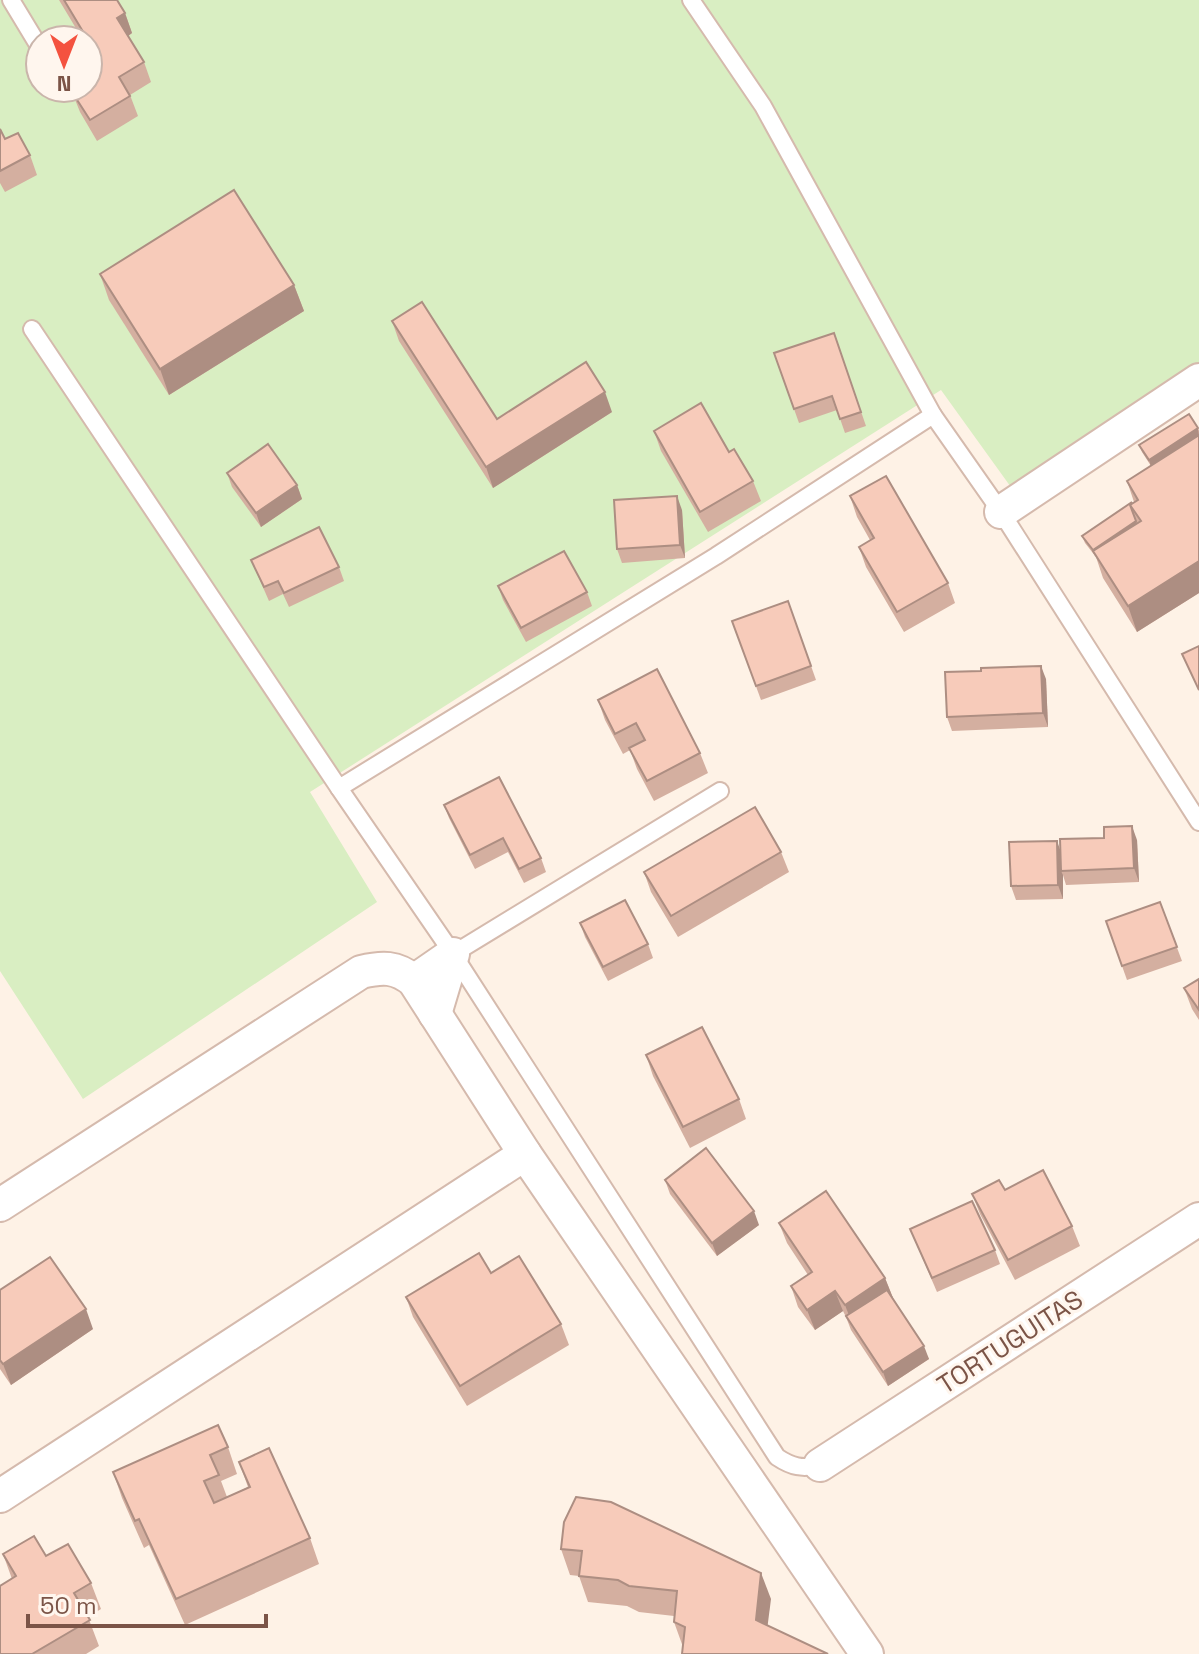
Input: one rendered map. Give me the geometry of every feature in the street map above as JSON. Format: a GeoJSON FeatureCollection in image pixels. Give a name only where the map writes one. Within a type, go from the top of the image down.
{"type":"FeatureCollection","features":[{"type":"Feature","properties":{"kind":"street"},"geometry":{"type":"LineString","coordinates":[[1001,512],[1199,380]]}},
{"type":"Feature","properties":{"kind":"street"},"geometry":{"type":"LineString","coordinates":[[414,981],[453,954]]}},
{"type":"Feature","properties":{"kind":"street"},"geometry":{"type":"LineString","coordinates":[[435,1014],[453,954]]}},
{"type":"Feature","properties":{"kind":"street"},"geometry":{"type":"LineString","coordinates":[[0,1205],[361,972],[385,967],[402,971],[414,981],[525,1154],[867,1654]]}},
{"type":"Feature","properties":{"kind":"street"},"geometry":{"type":"LineString","coordinates":[[0,1496],[525,1154]]}},
{"type":"Feature","properties":{"kind":"street","name":"TORTUGUITAS"},"geometry":{"type":"LineString","coordinates":[[820,1465],[1199,1219]]}},
{"type":"Feature","properties":{"kind":"lane"},"geometry":{"type":"LineString","coordinates":[[11,0],[26,24]]}},
{"type":"Feature","properties":{"kind":"lane"},"geometry":{"type":"LineString","coordinates":[[691,0],[763,106],[933,415],[1001,512],[1199,822]]}},
{"type":"Feature","properties":{"kind":"lane"},"geometry":{"type":"LineString","coordinates":[[32,329],[453,954],[777,1457],[790,1466],[804,1468],[820,1465]]}},
{"type":"Feature","properties":{"kind":"lane"},"geometry":{"type":"LineString","coordinates":[[339,788],[716,556],[933,415]]}},
{"type":"Feature","properties":{"kind":"lane"},"geometry":{"type":"LineString","coordinates":[[453,954],[720,791]]}},
{"type":"Feature","properties":{"kind":"green space"},"geometry":{"type":"Polygon","coordinates":[[[0,0],[1199,0],[1199,366],[1013,490],[941,390],[310,792],[377,902],[83,1099],[0,971],[0,0]]]}},
{"type":"Feature","properties":{"kind":"building"},"geometry":{"type":"Polygon","coordinates":[[[64,0],[117,0],[125,13],[117,18],[144,62],[119,77],[130,96],[90,120],[80,104],[104,104],[104,24],[78,24],[64,0]]]}},
{"type":"Feature","properties":{"kind":"building"},"geometry":{"type":"Polygon","coordinates":[[[0,129],[5,139],[18,133],[30,155],[0,171],[0,129]]]}},
{"type":"Feature","properties":{"kind":"building"},"geometry":{"type":"Polygon","coordinates":[[[234,190],[294,285],[160,369],[100,274],[234,190]]]}},
{"type":"Feature","properties":{"kind":"building"},"geometry":{"type":"Polygon","coordinates":[[[422,302],[497,419],[586,362],[605,392],[486,467],[392,321],[422,302]]]}},
{"type":"Feature","properties":{"kind":"building"},"geometry":{"type":"Polygon","coordinates":[[[834,333],[861,412],[840,419],[832,396],[794,409],[774,353],[834,333]]]}},
{"type":"Feature","properties":{"kind":"building"},"geometry":{"type":"Polygon","coordinates":[[[701,403],[729,452],[734,449],[753,481],[700,512],[654,431],[701,403]]]}},
{"type":"Feature","properties":{"kind":"building"},"geometry":{"type":"Polygon","coordinates":[[[1189,414],[1198,428],[1149,460],[1139,445],[1189,414]]]}},
{"type":"Feature","properties":{"kind":"building"},"geometry":{"type":"Polygon","coordinates":[[[1199,435],[1199,561],[1128,606],[1093,551],[1141,521],[1130,505],[1138,500],[1127,481],[1199,435]]]}},
{"type":"Feature","properties":{"kind":"building"},"geometry":{"type":"Polygon","coordinates":[[[268,444],[297,485],[256,513],[227,473],[268,444]]]}},
{"type":"Feature","properties":{"kind":"building"},"geometry":{"type":"Polygon","coordinates":[[[886,476],[948,583],[897,612],[859,547],[874,538],[850,496],[886,476]]]}},
{"type":"Feature","properties":{"kind":"building"},"geometry":{"type":"Polygon","coordinates":[[[677,496],[680,545],[617,549],[614,500],[677,496]]]}},
{"type":"Feature","properties":{"kind":"building"},"geometry":{"type":"Polygon","coordinates":[[[1132,502],[1130,505],[1136,521],[1093,550],[1082,536],[1132,502]]]}},
{"type":"Feature","properties":{"kind":"building"},"geometry":{"type":"Polygon","coordinates":[[[319,527],[339,567],[284,593],[278,581],[264,587],[251,560],[319,527]]]}},
{"type":"Feature","properties":{"kind":"building"},"geometry":{"type":"Polygon","coordinates":[[[564,551],[587,592],[521,628],[498,586],[564,551]]]}},
{"type":"Feature","properties":{"kind":"building"},"geometry":{"type":"Polygon","coordinates":[[[788,601],[811,666],[756,686],[732,621],[788,601]]]}},
{"type":"Feature","properties":{"kind":"building"},"geometry":{"type":"Polygon","coordinates":[[[1199,646],[1199,690],[1182,654],[1199,646]]]}},
{"type":"Feature","properties":{"kind":"building"},"geometry":{"type":"Polygon","coordinates":[[[1041,666],[1043,713],[947,717],[945,672],[1041,666]]]}},
{"type":"Feature","properties":{"kind":"building"},"geometry":{"type":"Polygon","coordinates":[[[657,669],[700,753],[647,781],[629,748],[645,740],[636,723],[615,734],[598,700],[657,669]]]}},
{"type":"Feature","properties":{"kind":"building"},"geometry":{"type":"Polygon","coordinates":[[[499,777],[541,858],[519,869],[503,838],[470,855],[444,805],[499,777]]]}},
{"type":"Feature","properties":{"kind":"building"},"geometry":{"type":"Polygon","coordinates":[[[755,807],[781,852],[671,916],[644,872],[755,807]]]}},
{"type":"Feature","properties":{"kind":"building"},"geometry":{"type":"Polygon","coordinates":[[[1132,826],[1134,868],[1061,871],[1060,839],[1104,838],[1104,827],[1132,826]]]}},
{"type":"Feature","properties":{"kind":"building"},"geometry":{"type":"Polygon","coordinates":[[[1057,841],[1058,885],[1011,886],[1009,842],[1057,841]]]}},
{"type":"Feature","properties":{"kind":"building"},"geometry":{"type":"Polygon","coordinates":[[[625,900],[648,944],[603,967],[580,923],[625,900]]]}},
{"type":"Feature","properties":{"kind":"building"},"geometry":{"type":"Polygon","coordinates":[[[1160,902],[1177,947],[1122,966],[1106,921],[1160,902]]]}},
{"type":"Feature","properties":{"kind":"building"},"geometry":{"type":"Polygon","coordinates":[[[1199,979],[1199,1010],[1184,988],[1199,979]]]}},
{"type":"Feature","properties":{"kind":"building"},"geometry":{"type":"Polygon","coordinates":[[[702,1027],[739,1099],[683,1127],[646,1055],[702,1027]]]}},
{"type":"Feature","properties":{"kind":"building"},"geometry":{"type":"Polygon","coordinates":[[[706,1148],[754,1211],[712,1243],[665,1180],[706,1148]]]}},
{"type":"Feature","properties":{"kind":"building"},"geometry":{"type":"Polygon","coordinates":[[[1043,1170],[1072,1226],[1008,1260],[972,1194],[999,1180],[1005,1190],[1043,1170]]]}},
{"type":"Feature","properties":{"kind":"building"},"geometry":{"type":"Polygon","coordinates":[[[826,1191],[885,1278],[845,1305],[835,1291],[807,1310],[791,1286],[812,1272],[779,1223],[826,1191]]]}},
{"type":"Feature","properties":{"kind":"building"},"geometry":{"type":"Polygon","coordinates":[[[972,1201],[995,1250],[932,1278],[910,1229],[972,1201]]]}},
{"type":"Feature","properties":{"kind":"building"},"geometry":{"type":"Polygon","coordinates":[[[479,1253],[491,1273],[519,1256],[561,1324],[460,1386],[406,1297],[479,1253]]]}},
{"type":"Feature","properties":{"kind":"building"},"geometry":{"type":"Polygon","coordinates":[[[50,1257],[86,1309],[3,1364],[0,1360],[0,1290],[50,1257]]]}},
{"type":"Feature","properties":{"kind":"building"},"geometry":{"type":"Polygon","coordinates":[[[887,1290],[924,1346],[883,1372],[846,1316],[887,1290]]]}},
{"type":"Feature","properties":{"kind":"building"},"geometry":{"type":"Polygon","coordinates":[[[218,1425],[228,1447],[210,1455],[219,1475],[204,1481],[214,1503],[250,1487],[239,1462],[269,1448],[310,1538],[176,1599],[139,1519],[135,1521],[113,1472],[218,1425]]]}},
{"type":"Feature","properties":{"kind":"building"},"geometry":{"type":"Polygon","coordinates":[[[576,1497],[611,1502],[761,1573],[756,1620],[828,1654],[682,1654],[685,1627],[674,1622],[677,1591],[579,1576],[582,1551],[561,1549],[564,1522],[576,1497]]]}},
{"type":"Feature","properties":{"kind":"building"},"geometry":{"type":"Polygon","coordinates":[[[34,1536],[46,1556],[68,1544],[91,1583],[74,1593],[90,1620],[32,1654],[0,1654],[0,1586],[16,1576],[3,1554],[34,1536]]]}}]}
